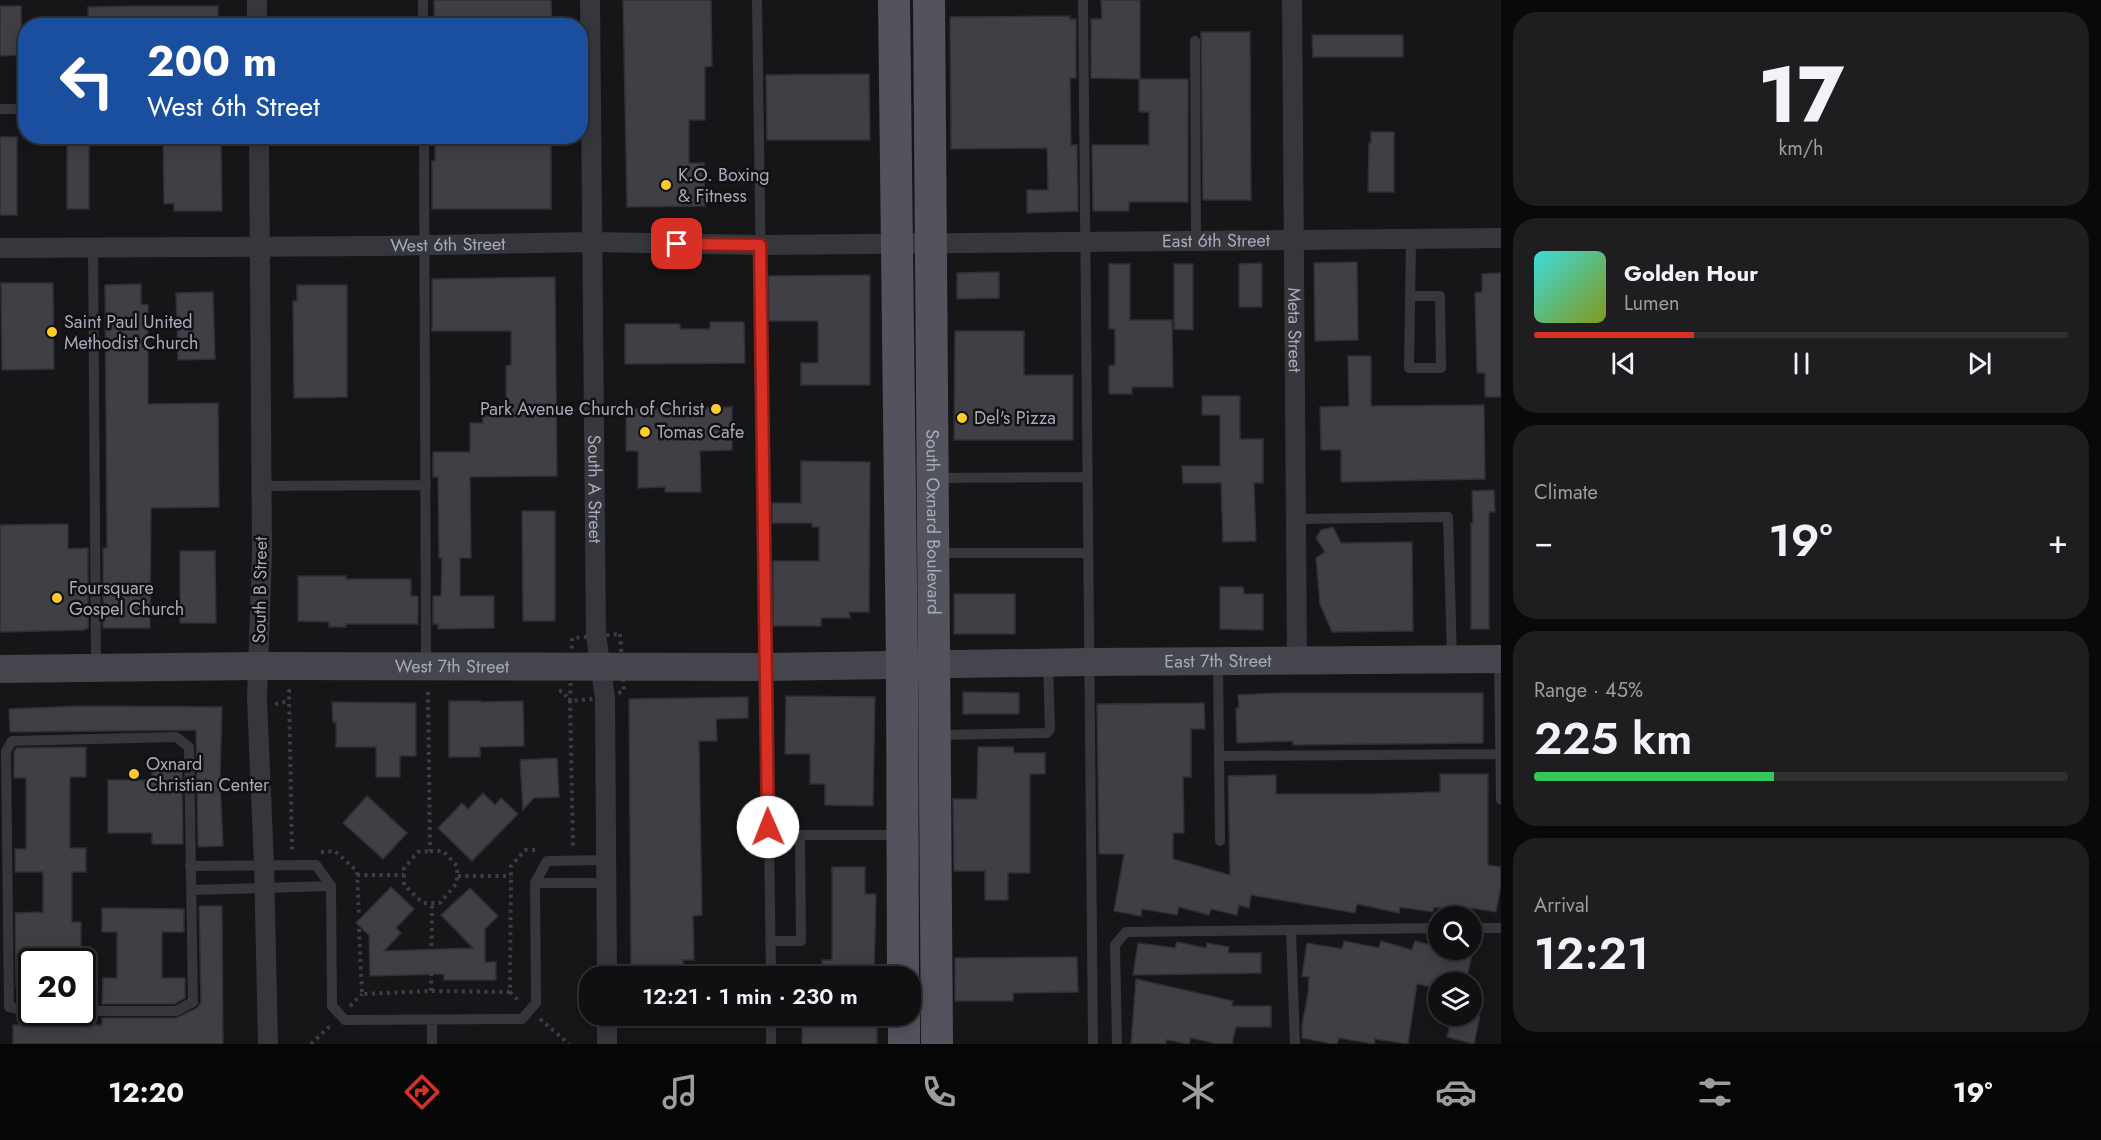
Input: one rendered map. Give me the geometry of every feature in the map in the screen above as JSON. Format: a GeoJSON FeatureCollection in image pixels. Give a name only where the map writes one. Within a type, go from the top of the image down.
{"type":"FeatureCollection","features":[{"type":"Feature","properties":{"kind":"main road","name":"South Oxnard Boulevard"},"geometry":{"type":"LineString","coordinates":[[894,0],[902,665],[903,966]]}},
{"type":"Feature","properties":{"kind":"main road","name":"South Oxnard Boulevard"},"geometry":{"type":"LineString","coordinates":[[929,0],[938,1044]]}},
{"type":"Feature","properties":{"kind":"main road"},"geometry":{"type":"LineString","coordinates":[[904,1026],[904,1044]]}},
{"type":"Feature","properties":{"kind":"street"},"geometry":{"type":"LineString","coordinates":[[257,0],[257,18]]}},
{"type":"Feature","properties":{"kind":"street","name":"South A Street"},"geometry":{"type":"LineString","coordinates":[[590,0],[596,635],[605,698],[607,966]]}},
{"type":"Feature","properties":{"kind":"street","name":"Meta Street"},"geometry":{"type":"LineString","coordinates":[[1292,0],[1297,660]]}},
{"type":"Feature","properties":{"kind":"street","name":"South B Street"},"geometry":{"type":"LineString","coordinates":[[259,144],[261,486],[257,699],[265,888],[267,1044]]}},
{"type":"Feature","properties":{"kind":"street","name":"East 6th Street"},"geometry":{"type":"LineString","coordinates":[[896,244],[1501,238]]}},
{"type":"Feature","properties":{"kind":"street","name":"West 6th Street"},"geometry":{"type":"LineString","coordinates":[[0,248],[592,242],[760,245],[896,244]]}},
{"type":"Feature","properties":{"kind":"street","name":"East 7th Street"},"geometry":{"type":"LineString","coordinates":[[902,665],[1500,659]]}},
{"type":"Feature","properties":{"kind":"street","name":"West 7th Street"},"geometry":{"type":"LineString","coordinates":[[0,669],[259,666],[421,679],[601,667],[902,665]]}},
{"type":"Feature","properties":{"kind":"street"},"geometry":{"type":"LineString","coordinates":[[607,1026],[607,1044]]}},
{"type":"Feature","properties":{"kind":"lane"},"geometry":{"type":"LineString","coordinates":[[423,0],[423,18]]}},
{"type":"Feature","properties":{"kind":"lane"},"geometry":{"type":"LineString","coordinates":[[758,0],[771,966]]}},
{"type":"Feature","properties":{"kind":"lane"},"geometry":{"type":"LineString","coordinates":[[1083,0],[1093,1044]]}},
{"type":"Feature","properties":{"kind":"lane"},"geometry":{"type":"LineString","coordinates":[[1195,40],[1196,241]]}},
{"type":"Feature","properties":{"kind":"lane"},"geometry":{"type":"LineString","coordinates":[[0,109],[18,109]]}},
{"type":"Feature","properties":{"kind":"lane"},"geometry":{"type":"LineString","coordinates":[[421,679],[426,485],[424,144]]}},
{"type":"Feature","properties":{"kind":"lane"},"geometry":{"type":"LineString","coordinates":[[1410,296],[1440,296],[1441,368],[1409,368],[1410,296],[1411,239]]}},
{"type":"Feature","properties":{"kind":"lane"},"geometry":{"type":"LineString","coordinates":[[93,247],[96,669]]}},
{"type":"Feature","properties":{"kind":"lane"},"geometry":{"type":"LineString","coordinates":[[933,478],[1087,477]]}},
{"type":"Feature","properties":{"kind":"lane"},"geometry":{"type":"LineString","coordinates":[[261,486],[426,485]]}},
{"type":"Feature","properties":{"kind":"lane"},"geometry":{"type":"LineString","coordinates":[[1296,519],[1448,517],[1452,660]]}},
{"type":"Feature","properties":{"kind":"lane"},"geometry":{"type":"LineString","coordinates":[[933,553],[1088,553]]}},
{"type":"Feature","properties":{"kind":"lane"},"geometry":{"type":"LineString","coordinates":[[1500,659],[1501,800]]}},
{"type":"Feature","properties":{"kind":"lane"},"geometry":{"type":"LineString","coordinates":[[1218,661],[1220,841]]}},
{"type":"Feature","properties":{"kind":"lane"},"geometry":{"type":"LineString","coordinates":[[935,735],[1047,733],[1050,729],[1048,662]]}},
{"type":"Feature","properties":{"kind":"lane"},"geometry":{"type":"LineString","coordinates":[[18,1009],[9,1007],[6,751],[12,741],[176,737],[189,747],[193,1002],[176,1011],[96,1011]]}},
{"type":"Feature","properties":{"kind":"lane"},"geometry":{"type":"LineString","coordinates":[[1219,756],[1500,754]]}},
{"type":"Feature","properties":{"kind":"lane"},"geometry":{"type":"LineString","coordinates":[[770,941],[801,941],[800,835],[903,834]]}},
{"type":"Feature","properties":{"kind":"lane"},"geometry":{"type":"LineString","coordinates":[[190,866],[316,865],[332,886],[332,1006],[345,1020],[522,1019],[536,1004],[535,883],[547,861],[606,860]]}},
{"type":"Feature","properties":{"kind":"lane"},"geometry":{"type":"LineString","coordinates":[[535,883],[606,883]]}},
{"type":"Feature","properties":{"kind":"lane"},"geometry":{"type":"LineString","coordinates":[[191,890],[332,886]]}},
{"type":"Feature","properties":{"kind":"lane"},"geometry":{"type":"LineString","coordinates":[[1117,1044],[1115,945],[1126,932],[1428,928]]}},
{"type":"Feature","properties":{"kind":"lane"},"geometry":{"type":"LineString","coordinates":[[1482,928],[1501,928]]}},
{"type":"Feature","properties":{"kind":"lane"},"geometry":{"type":"LineString","coordinates":[[1291,930],[1295,1044]]}},
{"type":"Feature","properties":{"kind":"lane"},"geometry":{"type":"LineString","coordinates":[[432,1020],[432,1044]]}},
{"type":"Feature","properties":{"kind":"lane"},"geometry":{"type":"LineString","coordinates":[[771,1026],[771,1044]]}},
{"type":"Feature","properties":{"kind":"path"},"geometry":{"type":"LineString","coordinates":[[421,679],[428,692],[430,851]]}},
{"type":"Feature","properties":{"kind":"path"},"geometry":{"type":"LineString","coordinates":[[301,691],[289,691],[292,852],[303,852]]}},
{"type":"Feature","properties":{"kind":"path"},"geometry":{"type":"LineString","coordinates":[[551,691],[562,691],[570,701],[573,848]]}},
{"type":"Feature","properties":{"kind":"path"},"geometry":{"type":"LineString","coordinates":[[360,929],[362,994],[431,991],[510,992],[511,866],[525,850],[537,850]]}},
{"type":"Feature","properties":{"kind":"path"},"geometry":{"type":"LineString","coordinates":[[314,852],[335,851],[357,871],[359,917]]}},
{"type":"Feature","properties":{"kind":"path"},"geometry":{"type":"LineString","coordinates":[[443,851],[457,866],[458,883],[440,903],[423,903],[404,885],[404,875],[404,868],[418,852],[443,851]]}},
{"type":"Feature","properties":{"kind":"path"},"geometry":{"type":"LineString","coordinates":[[357,875],[404,875]]}},
{"type":"Feature","properties":{"kind":"path"},"geometry":{"type":"LineString","coordinates":[[458,876],[511,876]]}},
{"type":"Feature","properties":{"kind":"path"},"geometry":{"type":"LineString","coordinates":[[431,991],[432,903]]}},
{"type":"Feature","properties":{"kind":"building"},"geometry":{"type":"Polygon","coordinates":[[[434,0],[551,0],[552,18],[434,18],[434,0]]]}},
{"type":"Feature","properties":{"kind":"building"},"geometry":{"type":"Polygon","coordinates":[[[623,0],[711,0],[712,66],[705,67],[705,120],[689,120],[689,163],[704,163],[705,206],[627,207],[623,0]]]}},
{"type":"Feature","properties":{"kind":"building"},"geometry":{"type":"Polygon","coordinates":[[[1101,0],[1140,0],[1140,79],[1091,78],[1091,19],[1102,19],[1101,0]]]}},
{"type":"Feature","properties":{"kind":"building"},"geometry":{"type":"Polygon","coordinates":[[[0,6],[21,6],[21,18],[18,18],[18,55],[0,56],[0,6]]]}},
{"type":"Feature","properties":{"kind":"building"},"geometry":{"type":"Polygon","coordinates":[[[218,6],[218,18],[88,18],[88,7],[218,6]]]}},
{"type":"Feature","properties":{"kind":"building"},"geometry":{"type":"Polygon","coordinates":[[[1070,16],[1070,19],[1076,19],[1076,78],[1070,78],[1071,145],[1077,145],[1078,211],[1027,213],[1027,190],[1048,190],[1047,148],[951,149],[950,17],[1070,16]]]}},
{"type":"Feature","properties":{"kind":"building"},"geometry":{"type":"Polygon","coordinates":[[[1201,32],[1250,32],[1251,200],[1203,200],[1201,32]]]}},
{"type":"Feature","properties":{"kind":"building"},"geometry":{"type":"Polygon","coordinates":[[[1312,35],[1403,35],[1403,57],[1313,57],[1312,35]]]}},
{"type":"Feature","properties":{"kind":"building"},"geometry":{"type":"Polygon","coordinates":[[[869,74],[870,140],[767,140],[766,75],[869,74]]]}},
{"type":"Feature","properties":{"kind":"building"},"geometry":{"type":"Polygon","coordinates":[[[1139,79],[1188,79],[1188,202],[1129,202],[1129,211],[1093,211],[1092,145],[1149,145],[1149,112],[1139,112],[1139,79]]]}},
{"type":"Feature","properties":{"kind":"building"},"geometry":{"type":"Polygon","coordinates":[[[1371,132],[1394,132],[1394,192],[1368,192],[1371,132]]]}},
{"type":"Feature","properties":{"kind":"building"},"geometry":{"type":"Polygon","coordinates":[[[0,137],[17,137],[17,215],[0,215],[0,137]]]}},
{"type":"Feature","properties":{"kind":"building"},"geometry":{"type":"Polygon","coordinates":[[[67,144],[89,144],[89,209],[67,209],[67,144]]]}},
{"type":"Feature","properties":{"kind":"building"},"geometry":{"type":"Polygon","coordinates":[[[163,144],[221,144],[222,211],[174,211],[174,203],[164,204],[163,144]]]}},
{"type":"Feature","properties":{"kind":"building"},"geometry":{"type":"Polygon","coordinates":[[[435,144],[551,144],[551,209],[432,209],[432,161],[435,161],[435,144]]]}},
{"type":"Feature","properties":{"kind":"building"},"geometry":{"type":"Polygon","coordinates":[[[1357,262],[1358,340],[1315,341],[1314,263],[1357,262]]]}},
{"type":"Feature","properties":{"kind":"building"},"geometry":{"type":"Polygon","coordinates":[[[1262,263],[1262,307],[1239,307],[1239,264],[1262,263]]]}},
{"type":"Feature","properties":{"kind":"building"},"geometry":{"type":"Polygon","coordinates":[[[1109,264],[1130,264],[1130,320],[1172,320],[1173,387],[1132,387],[1132,394],[1109,394],[1109,366],[1115,365],[1115,329],[1109,329],[1109,264]]]}},
{"type":"Feature","properties":{"kind":"building"},"geometry":{"type":"Polygon","coordinates":[[[1174,264],[1193,264],[1193,330],[1174,329],[1174,264]]]}},
{"type":"Feature","properties":{"kind":"building"},"geometry":{"type":"Polygon","coordinates":[[[999,272],[999,298],[957,299],[957,273],[999,272]]]}},
{"type":"Feature","properties":{"kind":"building"},"geometry":{"type":"Polygon","coordinates":[[[1501,273],[1501,397],[1485,397],[1485,373],[1477,373],[1475,293],[1482,292],[1482,274],[1501,273]]]}},
{"type":"Feature","properties":{"kind":"building"},"geometry":{"type":"Polygon","coordinates":[[[870,275],[870,385],[801,385],[801,363],[818,363],[818,321],[769,321],[768,276],[870,275]]]}},
{"type":"Feature","properties":{"kind":"building"},"geometry":{"type":"Polygon","coordinates":[[[555,277],[557,476],[470,477],[471,558],[460,558],[460,596],[494,596],[494,628],[438,629],[438,624],[433,624],[433,596],[441,596],[442,558],[439,558],[438,477],[433,477],[433,452],[470,452],[470,423],[483,423],[482,416],[506,416],[506,366],[511,365],[511,331],[432,331],[432,279],[555,277]]]}},
{"type":"Feature","properties":{"kind":"building"},"geometry":{"type":"Polygon","coordinates":[[[1,283],[53,283],[54,369],[2,370],[1,283]]]}},
{"type":"Feature","properties":{"kind":"building"},"geometry":{"type":"Polygon","coordinates":[[[141,284],[141,304],[148,305],[148,404],[218,403],[219,507],[151,508],[150,628],[103,628],[103,548],[107,548],[105,285],[141,284]]]}},
{"type":"Feature","properties":{"kind":"building"},"geometry":{"type":"Polygon","coordinates":[[[297,285],[347,285],[347,397],[294,398],[293,301],[297,301],[297,285]]]}},
{"type":"Feature","properties":{"kind":"building"},"geometry":{"type":"Polygon","coordinates":[[[213,292],[215,359],[178,360],[176,293],[213,292]]]}},
{"type":"Feature","properties":{"kind":"building"},"geometry":{"type":"Polygon","coordinates":[[[710,322],[744,322],[745,363],[625,364],[625,324],[680,324],[680,329],[710,329],[710,322]]]}},
{"type":"Feature","properties":{"kind":"building"},"geometry":{"type":"Polygon","coordinates":[[[955,331],[1024,331],[1024,375],[1073,375],[1073,440],[954,440],[955,331]]]}},
{"type":"Feature","properties":{"kind":"building"},"geometry":{"type":"Polygon","coordinates":[[[1348,356],[1371,356],[1371,406],[1484,405],[1485,479],[1341,482],[1341,450],[1321,450],[1320,407],[1349,406],[1348,356]]]}},
{"type":"Feature","properties":{"kind":"building"},"geometry":{"type":"Polygon","coordinates":[[[1202,396],[1240,396],[1240,439],[1263,439],[1263,483],[1254,483],[1256,541],[1223,542],[1221,483],[1183,483],[1182,466],[1220,466],[1220,415],[1202,415],[1202,396]]]}},
{"type":"Feature","properties":{"kind":"building"},"geometry":{"type":"Polygon","coordinates":[[[732,407],[732,450],[700,451],[701,492],[665,492],[665,487],[638,488],[638,451],[626,451],[626,409],[732,407]]]}},
{"type":"Feature","properties":{"kind":"building"},"geometry":{"type":"Polygon","coordinates":[[[801,461],[870,462],[869,612],[849,612],[850,618],[821,618],[821,626],[773,626],[773,561],[819,561],[819,527],[812,527],[812,523],[772,523],[772,503],[801,503],[801,461]]]}},
{"type":"Feature","properties":{"kind":"building"},"geometry":{"type":"Polygon","coordinates":[[[1494,490],[1495,512],[1489,512],[1489,629],[1471,629],[1472,491],[1494,490]]]}},
{"type":"Feature","properties":{"kind":"building"},"geometry":{"type":"Polygon","coordinates":[[[522,511],[555,511],[555,621],[523,621],[522,511]]]}},
{"type":"Feature","properties":{"kind":"building"},"geometry":{"type":"Polygon","coordinates":[[[68,524],[68,549],[88,548],[88,629],[0,632],[0,525],[68,524]]]}},
{"type":"Feature","properties":{"kind":"building"},"geometry":{"type":"Polygon","coordinates":[[[1333,527],[1341,543],[1412,542],[1413,631],[1332,632],[1320,604],[1316,558],[1325,552],[1316,538],[1321,530],[1333,527]]]}},
{"type":"Feature","properties":{"kind":"building"},"geometry":{"type":"Polygon","coordinates":[[[180,551],[215,551],[216,623],[180,623],[180,551]]]}},
{"type":"Feature","properties":{"kind":"building"},"geometry":{"type":"Polygon","coordinates":[[[298,576],[411,579],[411,596],[418,596],[418,624],[346,624],[346,627],[329,627],[329,622],[298,621],[298,576]]]}},
{"type":"Feature","properties":{"kind":"building"},"geometry":{"type":"Polygon","coordinates":[[[1220,587],[1243,587],[1244,594],[1263,594],[1263,630],[1220,629],[1220,587]]]}},
{"type":"Feature","properties":{"kind":"building"},"geometry":{"type":"Polygon","coordinates":[[[954,594],[1015,594],[1015,634],[954,634],[954,594]]]}},
{"type":"Feature","properties":{"kind":"building"},"geometry":{"type":"Polygon","coordinates":[[[963,692],[1019,693],[1019,714],[963,714],[963,692]]]}},
{"type":"Feature","properties":{"kind":"building"},"geometry":{"type":"Polygon","coordinates":[[[1483,693],[1483,743],[1293,745],[1293,741],[1237,743],[1238,695],[1483,693]]]}},
{"type":"Feature","properties":{"kind":"building"},"geometry":{"type":"Polygon","coordinates":[[[786,696],[875,697],[873,806],[825,805],[825,784],[810,784],[810,754],[785,754],[786,696]]]}},
{"type":"Feature","properties":{"kind":"building"},"geometry":{"type":"Polygon","coordinates":[[[748,697],[748,718],[716,719],[717,741],[699,741],[702,915],[693,916],[694,960],[683,960],[683,966],[631,966],[629,699],[748,697]]]}},
{"type":"Feature","properties":{"kind":"building"},"geometry":{"type":"Polygon","coordinates":[[[449,701],[523,701],[524,746],[480,747],[480,757],[449,757],[449,701]]]}},
{"type":"Feature","properties":{"kind":"building"},"geometry":{"type":"Polygon","coordinates":[[[332,702],[416,703],[416,756],[400,756],[400,777],[376,777],[376,747],[336,747],[336,722],[333,722],[332,702]]]}},
{"type":"Feature","properties":{"kind":"building"},"geometry":{"type":"Polygon","coordinates":[[[1204,703],[1205,729],[1191,729],[1191,777],[1183,777],[1184,833],[1173,833],[1173,859],[1230,875],[1228,776],[1276,775],[1276,794],[1370,794],[1440,792],[1440,774],[1488,774],[1488,865],[1501,867],[1501,885],[1496,912],[1482,910],[1482,906],[1428,906],[1428,911],[1400,907],[1399,913],[1357,904],[1355,913],[1251,895],[1249,908],[1239,905],[1237,915],[1211,909],[1209,915],[1179,907],[1177,915],[1142,909],[1141,916],[1114,911],[1124,854],[1099,854],[1097,704],[1204,703]]]}},
{"type":"Feature","properties":{"kind":"building"},"geometry":{"type":"Polygon","coordinates":[[[81,706],[222,707],[220,780],[223,846],[199,847],[198,845],[196,730],[10,732],[9,709],[81,706]]]}},
{"type":"Feature","properties":{"kind":"building"},"geometry":{"type":"Polygon","coordinates":[[[86,747],[86,777],[70,777],[70,848],[86,848],[86,872],[72,872],[72,922],[81,922],[81,948],[18,948],[18,986],[16,986],[15,913],[43,912],[43,872],[15,872],[15,849],[26,849],[26,778],[14,778],[16,748],[86,747]]]}},
{"type":"Feature","properties":{"kind":"building"},"geometry":{"type":"Polygon","coordinates":[[[978,747],[1013,747],[1014,753],[1045,753],[1045,774],[1030,774],[1030,873],[1008,873],[1008,900],[985,900],[985,871],[954,871],[953,799],[977,799],[978,747]]]}},
{"type":"Feature","properties":{"kind":"building"},"geometry":{"type":"Polygon","coordinates":[[[557,758],[559,797],[534,798],[523,810],[520,760],[557,758]]]}},
{"type":"Feature","properties":{"kind":"building"},"geometry":{"type":"Polygon","coordinates":[[[152,770],[182,770],[183,844],[152,844],[152,833],[108,833],[108,780],[152,780],[152,770]]]}},
{"type":"Feature","properties":{"kind":"building"},"geometry":{"type":"Polygon","coordinates":[[[483,793],[495,805],[501,798],[518,814],[472,861],[438,828],[462,803],[468,809],[483,793]]]}},
{"type":"Feature","properties":{"kind":"building"},"geometry":{"type":"Polygon","coordinates":[[[367,796],[407,833],[383,859],[343,823],[367,796]]]}},
{"type":"Feature","properties":{"kind":"building"},"geometry":{"type":"Polygon","coordinates":[[[832,867],[865,867],[865,894],[876,894],[874,966],[822,966],[822,960],[832,960],[832,867]]]}},
{"type":"Feature","properties":{"kind":"building"},"geometry":{"type":"Polygon","coordinates":[[[391,887],[414,909],[396,928],[401,933],[384,951],[473,948],[441,915],[470,888],[498,916],[485,929],[485,962],[496,962],[496,980],[444,980],[444,974],[370,976],[369,935],[356,923],[391,887]]]}},
{"type":"Feature","properties":{"kind":"building"},"geometry":{"type":"Polygon","coordinates":[[[199,906],[222,906],[223,1044],[13,1044],[13,1025],[96,1026],[102,1025],[102,1018],[176,1018],[197,1008],[201,1002],[199,906]]]}},
{"type":"Feature","properties":{"kind":"building"},"geometry":{"type":"Polygon","coordinates":[[[102,908],[184,909],[184,932],[162,932],[162,978],[185,978],[185,998],[174,1004],[102,1004],[103,978],[117,978],[117,932],[102,932],[102,908]]]}},
{"type":"Feature","properties":{"kind":"building"},"geometry":{"type":"Polygon","coordinates":[[[1344,941],[1379,948],[1381,941],[1412,950],[1415,941],[1428,944],[1428,960],[1471,960],[1468,972],[1428,972],[1428,986],[1417,984],[1408,1044],[1375,1039],[1374,1044],[1339,1038],[1337,1044],[1333,1044],[1302,1038],[1302,1025],[1309,988],[1309,977],[1302,976],[1307,943],[1342,949],[1344,941]]]}},
{"type":"Feature","properties":{"kind":"building"},"geometry":{"type":"Polygon","coordinates":[[[1177,942],[1206,948],[1207,943],[1229,947],[1228,953],[1261,953],[1261,973],[1133,975],[1138,943],[1175,948],[1177,942]]]}},
{"type":"Feature","properties":{"kind":"building"},"geometry":{"type":"Polygon","coordinates":[[[1077,957],[1078,992],[1013,993],[1013,1001],[955,1001],[955,958],[1077,957]]]}},
{"type":"Feature","properties":{"kind":"building"},"geometry":{"type":"Polygon","coordinates":[[[1136,979],[1233,1001],[1232,1006],[1271,1006],[1271,1027],[1236,1027],[1232,1044],[1217,1044],[1191,1038],[1189,1044],[1166,1040],[1166,1044],[1131,1044],[1136,979]]]}},
{"type":"Feature","properties":{"kind":"building"},"geometry":{"type":"Polygon","coordinates":[[[802,1026],[877,1026],[877,1044],[802,1044],[802,1026]]]}},
{"type":"Feature","properties":{"kind":"building"},"geometry":{"type":"Polygon","coordinates":[[[1450,1026],[1478,1026],[1474,1044],[1447,1037],[1450,1026]]]}},
{"type":"Feature","properties":{"kind":"place","name":"K.O. Boxing & Fitness"},"geometry":{"type":"Point","coordinates":[666,185]}},
{"type":"Feature","properties":{"kind":"place","name":"Saint Paul United Methodist Church"},"geometry":{"type":"Point","coordinates":[52,332]}},
{"type":"Feature","properties":{"kind":"place","name":"Park Avenue Church of Christ"},"geometry":{"type":"Point","coordinates":[716,409]}},
{"type":"Feature","properties":{"kind":"place","name":"Del's Pizza"},"geometry":{"type":"Point","coordinates":[962,418]}},
{"type":"Feature","properties":{"kind":"place","name":"Tomas Cafe"},"geometry":{"type":"Point","coordinates":[645,432]}},
{"type":"Feature","properties":{"kind":"place","name":"Foursquare Gospel Church"},"geometry":{"type":"Point","coordinates":[57,598]}},
{"type":"Feature","properties":{"kind":"place","name":"Oxnard Christian Center"},"geometry":{"type":"Point","coordinates":[134,774]}},
{"type":"Feature","properties":{"kind":"route"},"geometry":{"type":"LineString","coordinates":[[677,244],[760,245],[768,827]]}}]}
